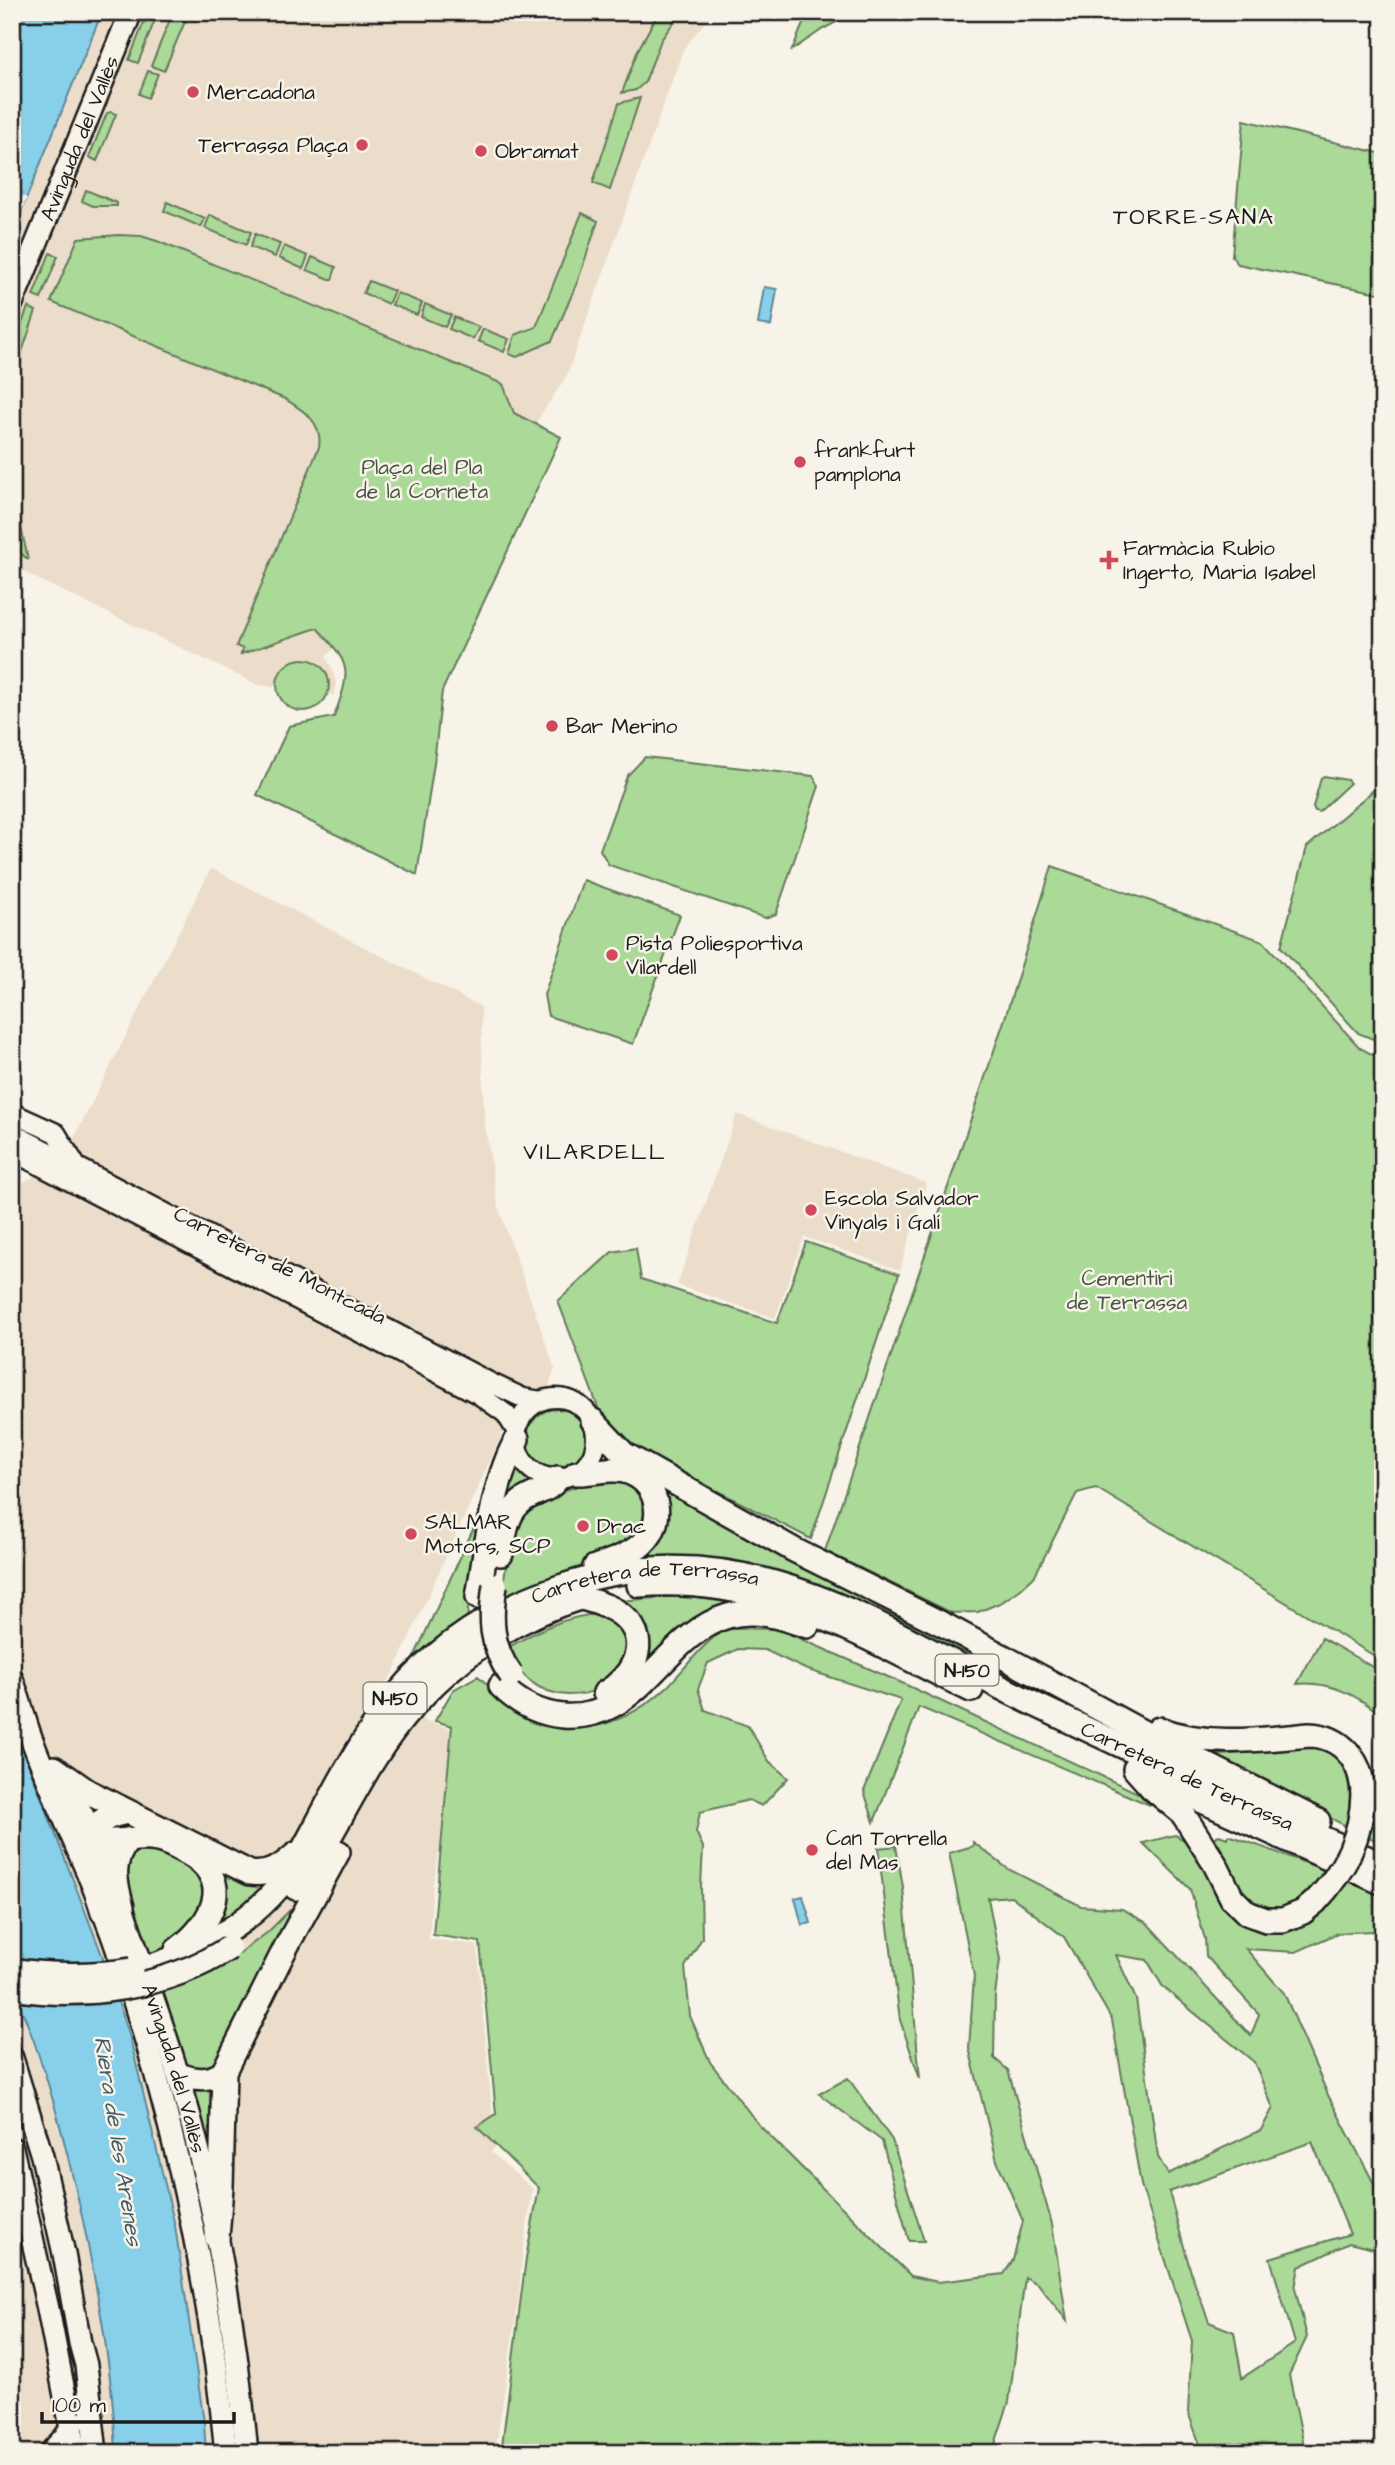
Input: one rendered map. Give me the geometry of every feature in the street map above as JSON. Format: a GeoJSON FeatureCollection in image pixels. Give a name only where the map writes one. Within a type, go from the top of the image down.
{"type":"FeatureCollection","features":[{"type":"Feature","properties":{"kind":"main road","name":"Avinguda del Vallès"},"geometry":{"type":"LineString","coordinates":[[12,303],[131,12]]}},
{"type":"Feature","properties":{"kind":"main road"},"geometry":{"type":"LineString","coordinates":[[593,1422],[624,1454],[794,1550],[1082,1698],[1148,1735],[1383,1853]]}},
{"type":"Feature","properties":{"kind":"main road"},"geometry":{"type":"LineString","coordinates":[[486,1591],[498,1491],[506,1457],[516,1435]]}},
{"type":"Feature","properties":{"kind":"main road"},"geometry":{"type":"LineString","coordinates":[[532,1596],[563,1578],[627,1553],[644,1542],[653,1529],[657,1513],[656,1503],[653,1493],[641,1478],[627,1471],[613,1469],[567,1476],[519,1504],[510,1516],[477,1618],[486,1662],[506,1680],[563,1701],[594,1698],[610,1690],[624,1680],[636,1659],[638,1646],[635,1631],[618,1612],[579,1597]]}},
{"type":"Feature","properties":{"kind":"main road","name":"Carretera de Terrassa"},"geometry":{"type":"LineString","coordinates":[[12,1987],[54,1993],[87,1992],[141,1984],[192,1967],[215,1940],[251,1916],[276,1890],[298,1862],[365,1738],[399,1692],[439,1654],[468,1631],[532,1596],[598,1576],[650,1568],[716,1569],[785,1584],[856,1614],[1155,1762],[1383,1865]]}},
{"type":"Feature","properties":{"kind":"main road","name":"Carretera de Terrassa"},"geometry":{"type":"LineString","coordinates":[[215,1940],[269,1918],[295,1890],[323,1850],[374,1759],[400,1721],[442,1676],[497,1634],[525,1618],[579,1597],[615,1588],[660,1583],[737,1589],[803,1608],[1135,1769],[1383,1883]]}},
{"type":"Feature","properties":{"kind":"main road"},"geometry":{"type":"LineString","coordinates":[[506,1680],[514,1697],[531,1708],[552,1715],[572,1716],[603,1710],[629,1695],[703,1628],[729,1615],[746,1612],[764,1613],[786,1619],[921,1665]]}},
{"type":"Feature","properties":{"kind":"main road","name":"Avinguda del Vallès"},"geometry":{"type":"LineString","coordinates":[[12,1679],[31,1738],[58,1800],[113,1909],[177,2073],[217,2238],[240,2383],[247,2453]]}},
{"type":"Feature","properties":{"kind":"main road"},"geometry":{"type":"LineString","coordinates":[[1082,1698],[1156,1728],[1199,1740],[1236,1741],[1322,1736],[1338,1744],[1352,1756],[1361,1776],[1363,1794],[1359,1828],[1346,1863],[1315,1902],[1303,1912],[1283,1920],[1266,1920],[1247,1913],[1232,1898],[1215,1864],[1183,1814],[1152,1788],[1135,1769]]}},
{"type":"Feature","properties":{"kind":"main road","name":"Avinguda del Vallès"},"geometry":{"type":"LineString","coordinates":[[23,1708],[54,1768],[78,1804],[92,1836]]}},
{"type":"Feature","properties":{"kind":"main road"},"geometry":{"type":"LineString","coordinates":[[217,2238],[224,2071],[286,1947],[380,1773],[400,1721]]}},
{"type":"Feature","properties":{"kind":"main road"},"geometry":{"type":"LineString","coordinates":[[54,1768],[87,1791],[250,1873],[275,1870],[289,1861],[306,1844]]}},
{"type":"Feature","properties":{"kind":"main road"},"geometry":{"type":"LineString","coordinates":[[12,1970],[48,1975],[93,1975],[137,1969],[155,1965],[180,1949],[215,1940],[208,1918],[215,1896],[214,1882],[206,1869],[192,1856],[167,1843],[148,1838],[106,1841],[92,1836],[74,1824],[58,1800]]}},
{"type":"Feature","properties":{"kind":"main road"},"geometry":{"type":"LineString","coordinates":[[113,1909],[87,1854],[95,1826],[106,1817],[128,1812]]}},
{"type":"Feature","properties":{"kind":"main road"},"geometry":{"type":"LineString","coordinates":[[1183,1814],[1353,1870]]}},
{"type":"Feature","properties":{"kind":"main road"},"geometry":{"type":"LineString","coordinates":[[113,1909],[114,1869],[128,1840]]}},
{"type":"Feature","properties":{"kind":"main road","name":"Avinguda del Vallès"},"geometry":{"type":"LineString","coordinates":[[113,1909],[185,2186],[211,2322],[226,2453]]}},
{"type":"Feature","properties":{"kind":"main road"},"geometry":{"type":"LineString","coordinates":[[12,2058],[42,2156],[64,2254],[86,2365],[96,2453]]}},
{"type":"Feature","properties":{"kind":"main road"},"geometry":{"type":"LineString","coordinates":[[177,2073],[198,2080],[215,2077],[224,2071]]}},
{"type":"Feature","properties":{"kind":"main road"},"geometry":{"type":"LineString","coordinates":[[12,2148],[72,2426],[75,2451]]}},
{"type":"Feature","properties":{"kind":"main road"},"geometry":{"type":"LineString","coordinates":[[50,2453],[72,2426],[78,2409],[80,2343]]}},
{"type":"Feature","properties":{"kind":"street","name":"Carretera de Montcada"},"geometry":{"type":"LineString","coordinates":[[12,1113],[56,1133],[78,1167]]}},
{"type":"Feature","properties":{"kind":"street","name":"Carretera de Montcada"},"geometry":{"type":"LineString","coordinates":[[12,1133],[493,1384],[523,1398],[541,1401]]}},
{"type":"Feature","properties":{"kind":"street","name":"Carretera de Montcada"},"geometry":{"type":"LineString","coordinates":[[12,1151],[478,1394],[506,1414],[516,1435]]}},
{"type":"Feature","properties":{"kind":"street"},"geometry":{"type":"LineString","coordinates":[[552,1398],[574,1402],[584,1408],[597,1433],[593,1456],[567,1476],[544,1476],[525,1463],[519,1454],[516,1435],[525,1413],[541,1401],[552,1398]]}},
{"type":"Feature","properties":{"kind":"shaded area"},"geometry":{"type":"Polygon","coordinates":[[[43,12],[715,12],[683,50],[567,375],[528,435],[326,657],[336,683],[334,695],[258,685],[35,578],[12,564],[12,97],[43,12]]]}},
{"type":"Feature","properties":{"kind":"shaded area"},"geometry":{"type":"Polygon","coordinates":[[[211,868],[481,1007],[484,1118],[498,1206],[555,1369],[549,1386],[542,1391],[522,1390],[393,1673],[372,1703],[451,1729],[429,1939],[477,1945],[495,2147],[491,2152],[533,2189],[495,2453],[206,2453],[204,2422],[175,2226],[129,2034],[104,1960],[12,1722],[12,1180],[20,1184],[50,1167],[75,1136],[211,868]]]}},
{"type":"Feature","properties":{"kind":"shaded area","name":"Escola Salvador Vinyals i Galí"},"geometry":{"type":"Polygon","coordinates":[[[737,1114],[926,1183],[900,1270],[804,1237],[775,1318],[677,1285],[737,1114]]]}},
{"type":"Feature","properties":{"kind":"shaded area"},"geometry":{"type":"Polygon","coordinates":[[[20,2005],[60,2120],[96,2285],[114,2400],[116,2453],[12,2453],[12,2006],[20,2005]]]}},
{"type":"Feature","properties":{"kind":"green space"},"geometry":{"type":"Polygon","coordinates":[[[148,12],[158,12],[138,63],[129,60],[148,12]]]}},
{"type":"Feature","properties":{"kind":"green space"},"geometry":{"type":"Polygon","coordinates":[[[173,12],[189,12],[164,71],[151,66],[173,12]]]}},
{"type":"Feature","properties":{"kind":"green space"},"geometry":{"type":"Polygon","coordinates":[[[681,12],[661,40],[645,82],[636,90],[622,93],[638,50],[658,13],[681,12]]]}},
{"type":"Feature","properties":{"kind":"green space"},"geometry":{"type":"Polygon","coordinates":[[[808,12],[855,12],[792,50],[808,12]]]}},
{"type":"Feature","properties":{"kind":"green space"},"geometry":{"type":"Polygon","coordinates":[[[148,71],[158,74],[148,98],[139,94],[148,71]]]}},
{"type":"Feature","properties":{"kind":"green space"},"geometry":{"type":"Polygon","coordinates":[[[640,98],[610,190],[593,183],[619,103],[640,98]]]}},
{"type":"Feature","properties":{"kind":"green space"},"geometry":{"type":"Polygon","coordinates":[[[107,113],[116,114],[97,161],[89,157],[107,113]]]}},
{"type":"Feature","properties":{"kind":"green space"},"geometry":{"type":"Polygon","coordinates":[[[1244,120],[1383,154],[1383,294],[1238,264],[1232,256],[1244,120]]]}},
{"type":"Feature","properties":{"kind":"green space"},"geometry":{"type":"Polygon","coordinates":[[[86,190],[117,203],[117,206],[93,206],[82,201],[86,190]]]}},
{"type":"Feature","properties":{"kind":"green space"},"geometry":{"type":"Polygon","coordinates":[[[167,202],[205,219],[201,227],[164,211],[167,202]]]}},
{"type":"Feature","properties":{"kind":"green space"},"geometry":{"type":"Polygon","coordinates":[[[582,213],[598,221],[577,283],[552,341],[517,357],[509,354],[515,335],[536,327],[582,213]]]}},
{"type":"Feature","properties":{"kind":"green space"},"geometry":{"type":"Polygon","coordinates":[[[210,215],[251,232],[246,245],[205,228],[210,215]]]}},
{"type":"Feature","properties":{"kind":"green space"},"geometry":{"type":"Polygon","coordinates":[[[255,234],[280,244],[275,257],[250,247],[255,234]]]}},
{"type":"Feature","properties":{"kind":"green space","name":"Plaça del Pla de la Corneta"},"geometry":{"type":"Polygon","coordinates":[[[141,236],[157,241],[503,384],[514,413],[561,437],[442,691],[417,875],[257,795],[289,726],[334,717],[345,678],[345,669],[337,651],[317,628],[241,654],[243,649],[236,646],[319,447],[318,431],[311,418],[285,399],[51,302],[78,238],[141,236]]]}},
{"type":"Feature","properties":{"kind":"green space"},"geometry":{"type":"Polygon","coordinates":[[[284,246],[308,256],[303,269],[279,258],[284,246]]]}},
{"type":"Feature","properties":{"kind":"green space"},"geometry":{"type":"Polygon","coordinates":[[[50,253],[58,256],[41,299],[33,296],[50,253]]]}},
{"type":"Feature","properties":{"kind":"green space"},"geometry":{"type":"Polygon","coordinates":[[[312,257],[336,267],[332,280],[307,270],[312,257]]]}},
{"type":"Feature","properties":{"kind":"green space"},"geometry":{"type":"Polygon","coordinates":[[[369,281],[394,291],[388,304],[363,293],[369,281]]]}},
{"type":"Feature","properties":{"kind":"green space"},"geometry":{"type":"Polygon","coordinates":[[[397,293],[422,303],[417,315],[392,305],[397,293]]]}},
{"type":"Feature","properties":{"kind":"green space"},"geometry":{"type":"Polygon","coordinates":[[[425,304],[451,315],[445,327],[421,317],[425,304]]]}},
{"type":"Feature","properties":{"kind":"green space"},"geometry":{"type":"Polygon","coordinates":[[[28,307],[36,311],[12,381],[12,351],[28,307]]]}},
{"type":"Feature","properties":{"kind":"green space"},"geometry":{"type":"Polygon","coordinates":[[[454,317],[479,327],[473,339],[449,329],[454,317]]]}},
{"type":"Feature","properties":{"kind":"green space"},"geometry":{"type":"Polygon","coordinates":[[[483,329],[509,339],[504,352],[478,341],[483,329]]]}},
{"type":"Feature","properties":{"kind":"green space"},"geometry":{"type":"Polygon","coordinates":[[[13,491],[28,559],[21,554],[13,538],[13,491]]]}},
{"type":"Feature","properties":{"kind":"green space"},"geometry":{"type":"Polygon","coordinates":[[[303,659],[313,661],[321,667],[327,675],[327,695],[321,703],[313,709],[303,711],[293,709],[285,703],[279,695],[277,685],[279,675],[285,667],[293,661],[303,659]]]}},
{"type":"Feature","properties":{"kind":"green space"},"geometry":{"type":"Polygon","coordinates":[[[645,757],[813,776],[819,786],[776,914],[765,918],[609,865],[600,850],[627,776],[645,757]]]}},
{"type":"Feature","properties":{"kind":"green space"},"geometry":{"type":"Polygon","coordinates":[[[1324,776],[1347,780],[1350,783],[1319,812],[1313,807],[1321,778],[1324,776]]]}},
{"type":"Feature","properties":{"kind":"green space"},"geometry":{"type":"Polygon","coordinates":[[[1383,782],[1383,1043],[1358,1033],[1281,947],[1307,847],[1383,782]]]}},
{"type":"Feature","properties":{"kind":"green space","name":"Cementiri de Terrassa"},"geometry":{"type":"Polygon","coordinates":[[[1052,866],[1263,941],[1360,1048],[1383,1060],[1383,1661],[1096,1488],[1077,1493],[1034,1577],[1002,1602],[978,1612],[952,1613],[825,1551],[1005,1018],[1052,866]]]}},
{"type":"Feature","properties":{"kind":"green space","name":"Pista Poliesportiva Vilardell"},"geometry":{"type":"Polygon","coordinates":[[[583,880],[680,915],[633,1044],[548,1016],[544,995],[583,880]]]}},
{"type":"Feature","properties":{"kind":"green space"},"geometry":{"type":"Polygon","coordinates":[[[806,1242],[899,1274],[811,1539],[638,1450],[599,1410],[558,1301],[612,1252],[636,1248],[641,1279],[777,1323],[806,1242]]]}},
{"type":"Feature","properties":{"kind":"green space"},"geometry":{"type":"Polygon","coordinates":[[[557,1409],[569,1411],[582,1422],[587,1439],[585,1451],[574,1464],[557,1469],[545,1467],[532,1456],[527,1439],[529,1427],[540,1414],[557,1409]]]}},
{"type":"Feature","properties":{"kind":"green space"},"geometry":{"type":"Polygon","coordinates":[[[513,1464],[525,1478],[537,1485],[503,1516],[513,1464]]]}},
{"type":"Feature","properties":{"kind":"green space"},"geometry":{"type":"Polygon","coordinates":[[[499,1468],[467,1620],[410,1666],[477,1521],[499,1468]]]}},
{"type":"Feature","properties":{"kind":"green space"},"geometry":{"type":"Polygon","coordinates":[[[615,1476],[636,1483],[650,1513],[638,1538],[595,1561],[543,1580],[501,1600],[514,1526],[524,1512],[547,1497],[615,1476]]]}},
{"type":"Feature","properties":{"kind":"green space"},"geometry":{"type":"Polygon","coordinates":[[[658,1486],[1236,1787],[1116,1733],[814,1585],[749,1566],[705,1560],[637,1559],[658,1486]]]}},
{"type":"Feature","properties":{"kind":"green space"},"geometry":{"type":"Polygon","coordinates":[[[680,1596],[744,1604],[634,1679],[619,1601],[680,1596]]]}},
{"type":"Feature","properties":{"kind":"green space"},"geometry":{"type":"Polygon","coordinates":[[[600,1614],[621,1624],[630,1656],[605,1684],[592,1691],[568,1695],[547,1691],[523,1675],[504,1650],[562,1621],[600,1614]]]}},
{"type":"Feature","properties":{"kind":"green space"},"geometry":{"type":"Polygon","coordinates":[[[778,1629],[902,1683],[1138,1793],[1150,1805],[919,1707],[874,1822],[864,1791],[901,1700],[805,1669],[765,1650],[738,1649],[708,1663],[698,1689],[705,1710],[748,1726],[769,1761],[788,1778],[762,1806],[749,1800],[700,1812],[696,1832],[703,1847],[702,1938],[685,1967],[690,2016],[710,2062],[759,2125],[911,2276],[938,2282],[1004,2274],[1013,2260],[1023,2221],[997,2161],[969,2048],[974,1976],[949,1853],[973,1846],[973,1842],[1008,1869],[1081,1906],[1122,1909],[1147,1923],[1251,2036],[1259,2014],[1206,1956],[1205,1939],[1190,1889],[1143,1843],[1175,1835],[1189,1843],[1201,1859],[1219,1901],[1227,1912],[1237,1921],[1261,1931],[1287,1932],[1300,1928],[1327,1908],[1348,1881],[1383,1897],[1383,1939],[1371,1931],[1338,1933],[1296,1952],[1246,1949],[1284,1993],[1328,2095],[1383,2201],[1383,2264],[1373,2249],[1349,2243],[1299,2267],[1295,2288],[1307,2337],[1289,2375],[1304,2445],[1292,2453],[1203,2453],[1188,2412],[1192,2341],[1141,2185],[1112,2020],[1064,1937],[1011,1896],[988,1898],[1000,1960],[995,1995],[994,2058],[1008,2070],[1052,2224],[1067,2321],[1039,2285],[1025,2277],[1009,2402],[992,2453],[501,2453],[526,2258],[539,2188],[477,2127],[496,2114],[480,1942],[433,1935],[452,1726],[435,1721],[453,1690],[478,1676],[516,1711],[541,1723],[561,1728],[599,1725],[618,1719],[652,1699],[668,1686],[711,1640],[725,1630],[778,1629]],[[1116,1955],[1136,1999],[1158,2157],[1168,2174],[1261,2130],[1273,2108],[1254,2062],[1163,1987],[1147,1960],[1116,1955]],[[1312,2142],[1169,2192],[1192,2276],[1209,2322],[1234,2332],[1242,2378],[1295,2343],[1270,2258],[1350,2234],[1312,2142]]]}},
{"type":"Feature","properties":{"kind":"green space"},"geometry":{"type":"Polygon","coordinates":[[[1322,1638],[1383,1673],[1383,1717],[1364,1702],[1343,1691],[1321,1685],[1297,1684],[1322,1638]]]}},
{"type":"Feature","properties":{"kind":"green space"},"geometry":{"type":"Polygon","coordinates":[[[1313,1747],[1326,1750],[1343,1766],[1349,1789],[1348,1827],[1200,1752],[1221,1755],[1313,1747]]]}},
{"type":"Feature","properties":{"kind":"green space"},"geometry":{"type":"Polygon","coordinates":[[[1372,1778],[1383,1778],[1383,1844],[1367,1836],[1372,1778]]]}},
{"type":"Feature","properties":{"kind":"green space"},"geometry":{"type":"Polygon","coordinates":[[[1219,1835],[1227,1838],[1229,1835],[1328,1871],[1293,1903],[1276,1908],[1263,1906],[1247,1897],[1239,1886],[1216,1840],[1215,1837],[1219,1835]]]}},
{"type":"Feature","properties":{"kind":"green space"},"geometry":{"type":"Polygon","coordinates":[[[896,1846],[903,1887],[920,2079],[900,2020],[878,1848],[896,1846]]]}},
{"type":"Feature","properties":{"kind":"green space"},"geometry":{"type":"Polygon","coordinates":[[[156,1848],[192,1866],[205,1885],[204,1907],[169,1947],[150,1956],[123,1877],[130,1854],[138,1849],[156,1848]]]}},
{"type":"Feature","properties":{"kind":"green space"},"geometry":{"type":"Polygon","coordinates":[[[209,1863],[276,1877],[266,1890],[205,1935],[209,1863]]]}},
{"type":"Feature","properties":{"kind":"green space"},"geometry":{"type":"Polygon","coordinates":[[[295,1905],[216,2063],[206,2068],[186,2066],[160,1989],[236,1956],[268,1932],[295,1905]]]}},
{"type":"Feature","properties":{"kind":"green space"},"geometry":{"type":"Polygon","coordinates":[[[848,2078],[892,2140],[924,2241],[909,2241],[882,2141],[819,2094],[848,2078]]]}},
{"type":"Feature","properties":{"kind":"green space"},"geometry":{"type":"Polygon","coordinates":[[[216,2081],[213,2165],[187,2082],[216,2081]]]}},
{"type":"Feature","properties":{"kind":"water"},"geometry":{"type":"Polygon","coordinates":[[[12,12],[102,12],[12,234],[12,12]]]}},
{"type":"Feature","properties":{"kind":"water"},"geometry":{"type":"Polygon","coordinates":[[[764,287],[777,289],[771,326],[758,324],[764,287]]]}},
{"type":"Feature","properties":{"kind":"water","name":"Riera de les Arenes"},"geometry":{"type":"Polygon","coordinates":[[[12,1722],[104,1960],[129,2034],[175,2226],[204,2422],[206,2453],[116,2453],[104,2336],[83,2221],[45,2073],[12,1987],[12,1722]]]}},
{"type":"Feature","properties":{"kind":"water"},"geometry":{"type":"Polygon","coordinates":[[[803,1896],[811,1923],[802,1925],[795,1898],[803,1896]]]}},
{"type":"Feature","properties":{"kind":"pier"},"geometry":{"type":"Polygon","coordinates":[[[12,192],[27,198],[16,224],[12,223],[12,192]]]}},
{"type":"Feature","properties":{"kind":"place","name":"Mercadona"},"geometry":{"type":"Point","coordinates":[193,92]}},
{"type":"Feature","properties":{"kind":"place","name":"Terrassa Plaça"},"geometry":{"type":"Point","coordinates":[362,145]}},
{"type":"Feature","properties":{"kind":"place","name":"Obramat"},"geometry":{"type":"Point","coordinates":[481,151]}},
{"type":"Feature","properties":{"kind":"place","name":"frankfurt pamplona"},"geometry":{"type":"Point","coordinates":[800,462]}},
{"type":"Feature","properties":{"kind":"place","name":"Farmàcia Rubio Ingerto, Maria Isabel"},"geometry":{"type":"Point","coordinates":[1109,560]}},
{"type":"Feature","properties":{"kind":"place","name":"Bar Merino"},"geometry":{"type":"Point","coordinates":[552,726]}},
{"type":"Feature","properties":{"kind":"place","name":"Pista Poliesportiva Vilardell"},"geometry":{"type":"Point","coordinates":[612,955]}},
{"type":"Feature","properties":{"kind":"place","name":"Escola Salvador Vinyals i Galí"},"geometry":{"type":"Point","coordinates":[811,1210]}},
{"type":"Feature","properties":{"kind":"place","name":"Drac"},"geometry":{"type":"Point","coordinates":[583,1526]}},
{"type":"Feature","properties":{"kind":"place","name":"SALMAR Motors, SCP"},"geometry":{"type":"Point","coordinates":[411,1534]}},
{"type":"Feature","properties":{"kind":"place","name":"Can Torrella del Mas"},"geometry":{"type":"Point","coordinates":[812,1850]}},
{"type":"Feature","properties":{"kind":"district","name":"TORRE-SANA"},"geometry":{"type":"Point","coordinates":[1194,216]}},
{"type":"Feature","properties":{"kind":"district","name":"VILARDELL"},"geometry":{"type":"Point","coordinates":[595,1151]}}]}
